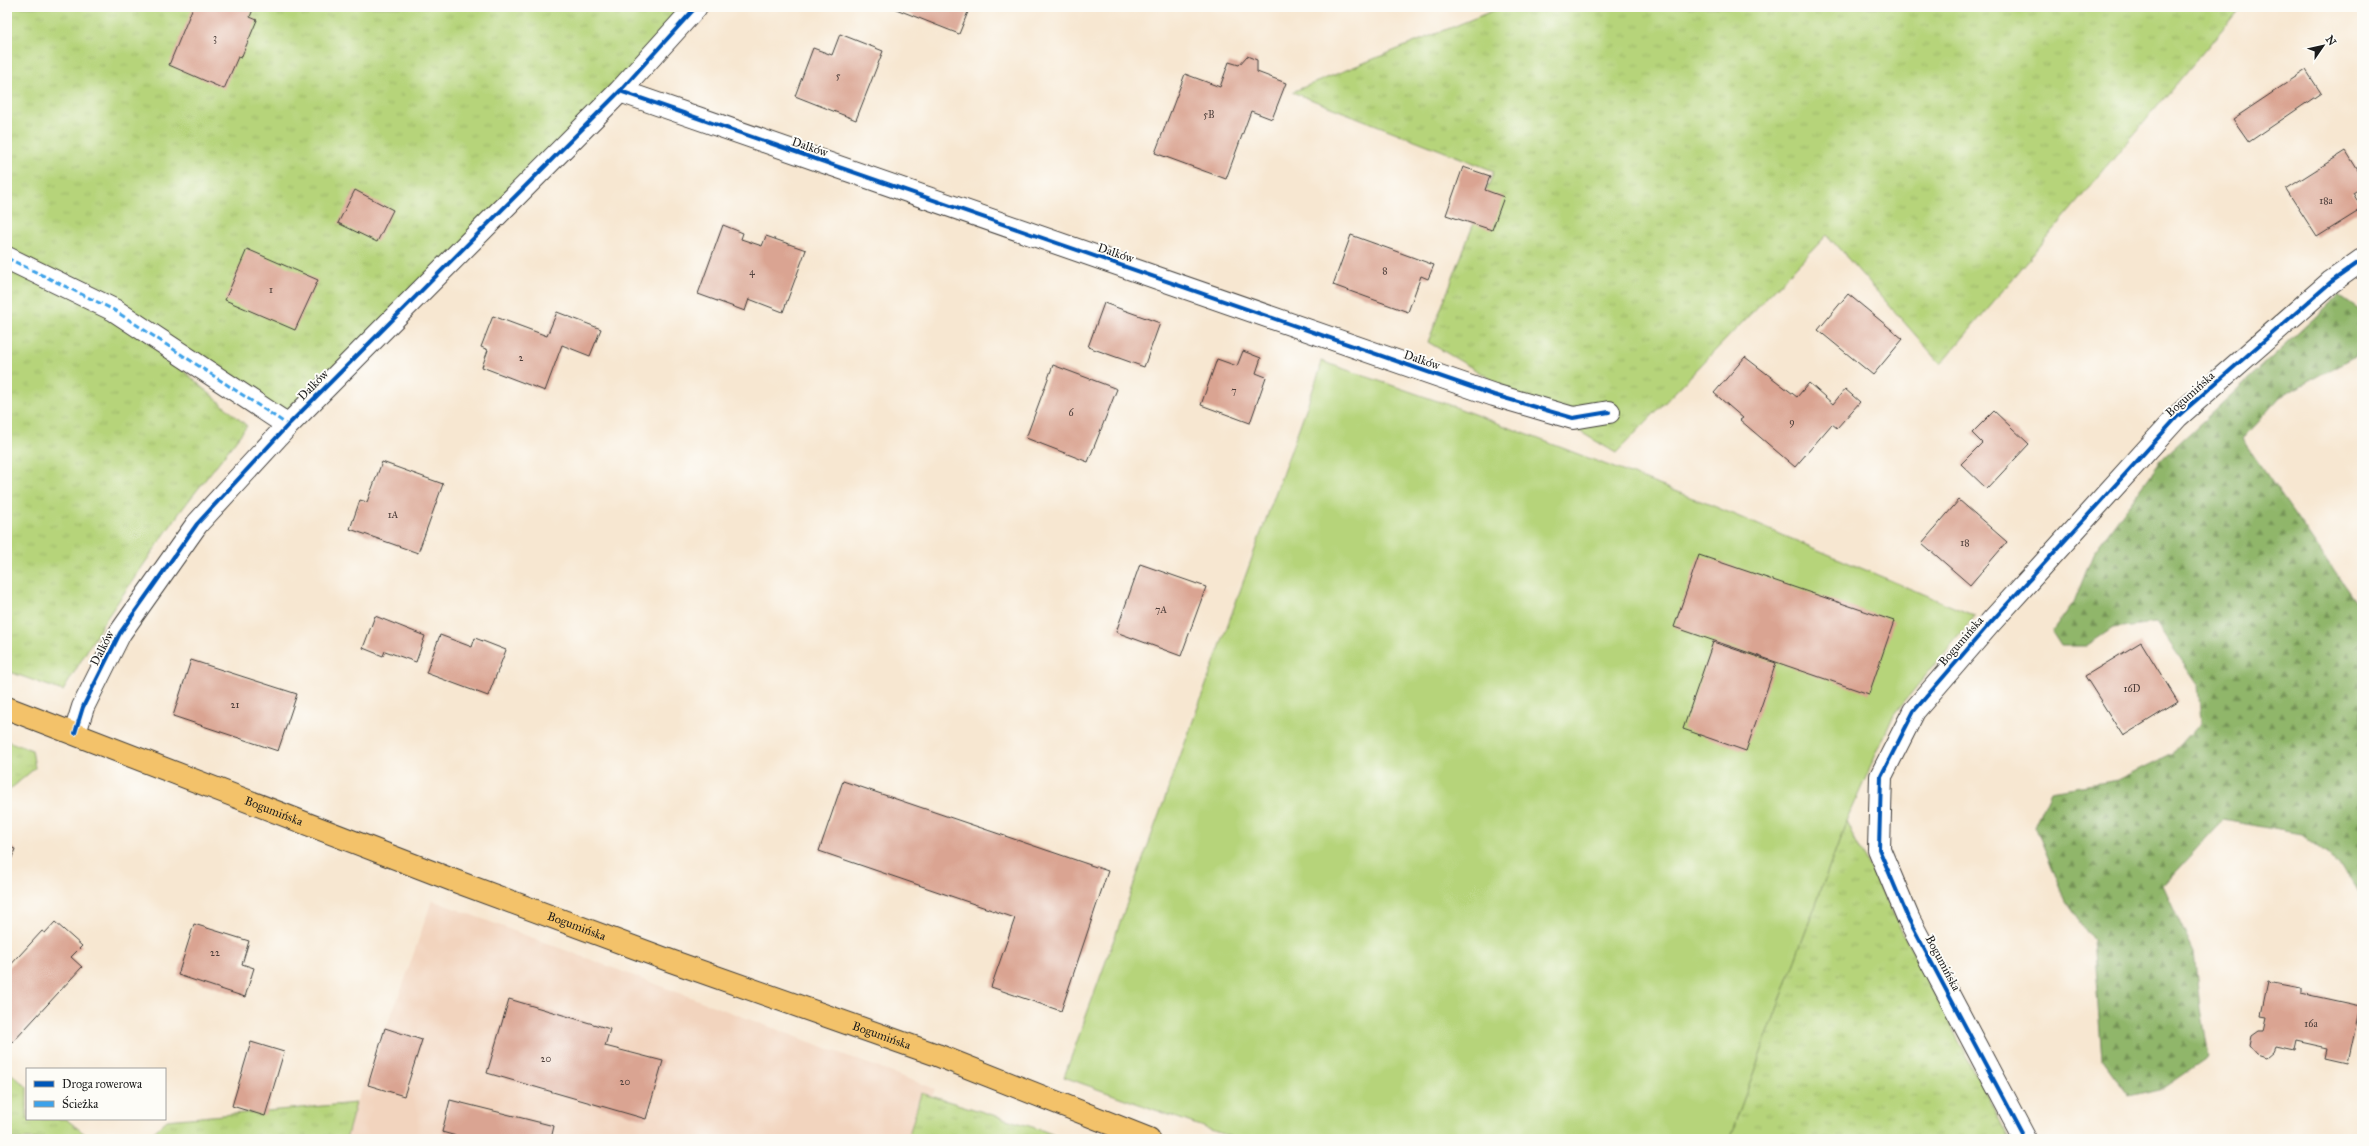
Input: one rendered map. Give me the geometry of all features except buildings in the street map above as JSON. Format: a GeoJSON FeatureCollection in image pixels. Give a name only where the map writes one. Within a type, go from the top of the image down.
{"type":"FeatureCollection","features":[{"type":"Feature","properties":{"kind":"main road","name":"Bogumińska"},"geometry":{"type":"LineString","coordinates":[[7,708],[455,881],[671,961],[937,1055],[1149,1139]]}},
{"type":"Feature","properties":{"kind":"street","name":"Dalków"},"geometry":{"type":"LineString","coordinates":[[75,733],[83,707],[120,633],[197,524],[288,425],[620,91],[696,7]]}},
{"type":"Feature","properties":{"kind":"street","name":"Dalków"},"geometry":{"type":"LineString","coordinates":[[620,91],[1494,395],[1573,418],[1610,412]]}},
{"type":"Feature","properties":{"kind":"street"},"geometry":{"type":"LineString","coordinates":[[7,258],[114,310],[288,425]]}},
{"type":"Feature","properties":{"kind":"street","name":"Bogumińska"},"geometry":{"type":"LineString","coordinates":[[2025,1139],[1909,920],[1879,848],[1881,776],[1914,711],[1991,622],[2177,417],[2331,282],[2362,260]]}},
{"type":"Feature","properties":{"kind":"shaded area"},"geometry":{"type":"Polygon","coordinates":[[[432,900],[935,1089],[916,1139],[346,1139],[356,1103],[403,985],[432,900]]]}},
{"type":"Feature","properties":{"kind":"green space"},"geometry":{"type":"Polygon","coordinates":[[[7,7],[696,7],[288,425],[117,313],[247,426],[180,512],[104,622],[63,691],[7,671],[7,7]]]}},
{"type":"Feature","properties":{"kind":"green space"},"geometry":{"type":"Polygon","coordinates":[[[1502,7],[2241,7],[1941,364],[1827,235],[1616,453],[1428,342],[1494,171],[1292,92],[1502,7]]]}},
{"type":"Feature","properties":{"kind":"green space"},"geometry":{"type":"Polygon","coordinates":[[[2339,295],[2362,311],[2362,344],[2354,357],[2280,397],[2242,439],[2362,611],[2362,899],[2342,866],[2301,834],[2223,820],[2163,885],[2194,952],[2200,1008],[2208,1057],[2163,1088],[2129,1096],[2102,1059],[2093,940],[2066,901],[2035,826],[2051,791],[2118,780],[2173,753],[2201,722],[2198,684],[2156,623],[2113,628],[2086,646],[2061,646],[2052,632],[2074,602],[2094,552],[2163,458],[2339,295]]]}},
{"type":"Feature","properties":{"kind":"green space"},"geometry":{"type":"Polygon","coordinates":[[[1321,361],[1458,408],[1711,505],[1975,616],[1894,714],[1846,822],[1729,1139],[1236,1139],[1064,1077],[1320,370],[1321,361]]]}},
{"type":"Feature","properties":{"kind":"green space"},"geometry":{"type":"Polygon","coordinates":[[[7,741],[32,750],[35,768],[7,792],[7,741]]]}},
{"type":"Feature","properties":{"kind":"green space"},"geometry":{"type":"Polygon","coordinates":[[[1846,822],[2001,1123],[2009,1139],[1729,1139],[1846,822]]]}},
{"type":"Feature","properties":{"kind":"green space"},"geometry":{"type":"Polygon","coordinates":[[[7,1070],[26,1086],[26,1120],[67,1120],[91,1139],[7,1139],[7,1070]]]}},
{"type":"Feature","properties":{"kind":"green space"},"geometry":{"type":"Polygon","coordinates":[[[921,1093],[1039,1129],[1064,1139],[908,1139],[921,1093]]]}},
{"type":"Feature","properties":{"kind":"green space"},"geometry":{"type":"Polygon","coordinates":[[[356,1103],[346,1139],[146,1139],[167,1120],[356,1103]]]}},
{"type":"Feature","properties":{"kind":"marked path"},"geometry":{"type":"LineString","coordinates":[[7,258],[114,310],[288,425]]}},
{"type":"Feature","properties":{"kind":"cycle path"},"geometry":{"type":"LineString","coordinates":[[75,733],[83,707],[120,633],[197,524],[288,425],[620,91],[696,7]]}},
{"type":"Feature","properties":{"kind":"cycle path"},"geometry":{"type":"LineString","coordinates":[[620,91],[1494,395],[1573,418],[1609,412]]}},
{"type":"Feature","properties":{"kind":"cycle path"},"geometry":{"type":"LineString","coordinates":[[2025,1139],[1909,920],[1879,849],[1881,776],[1914,711],[1991,622],[2177,417],[2331,282],[2362,260]]}}]}
